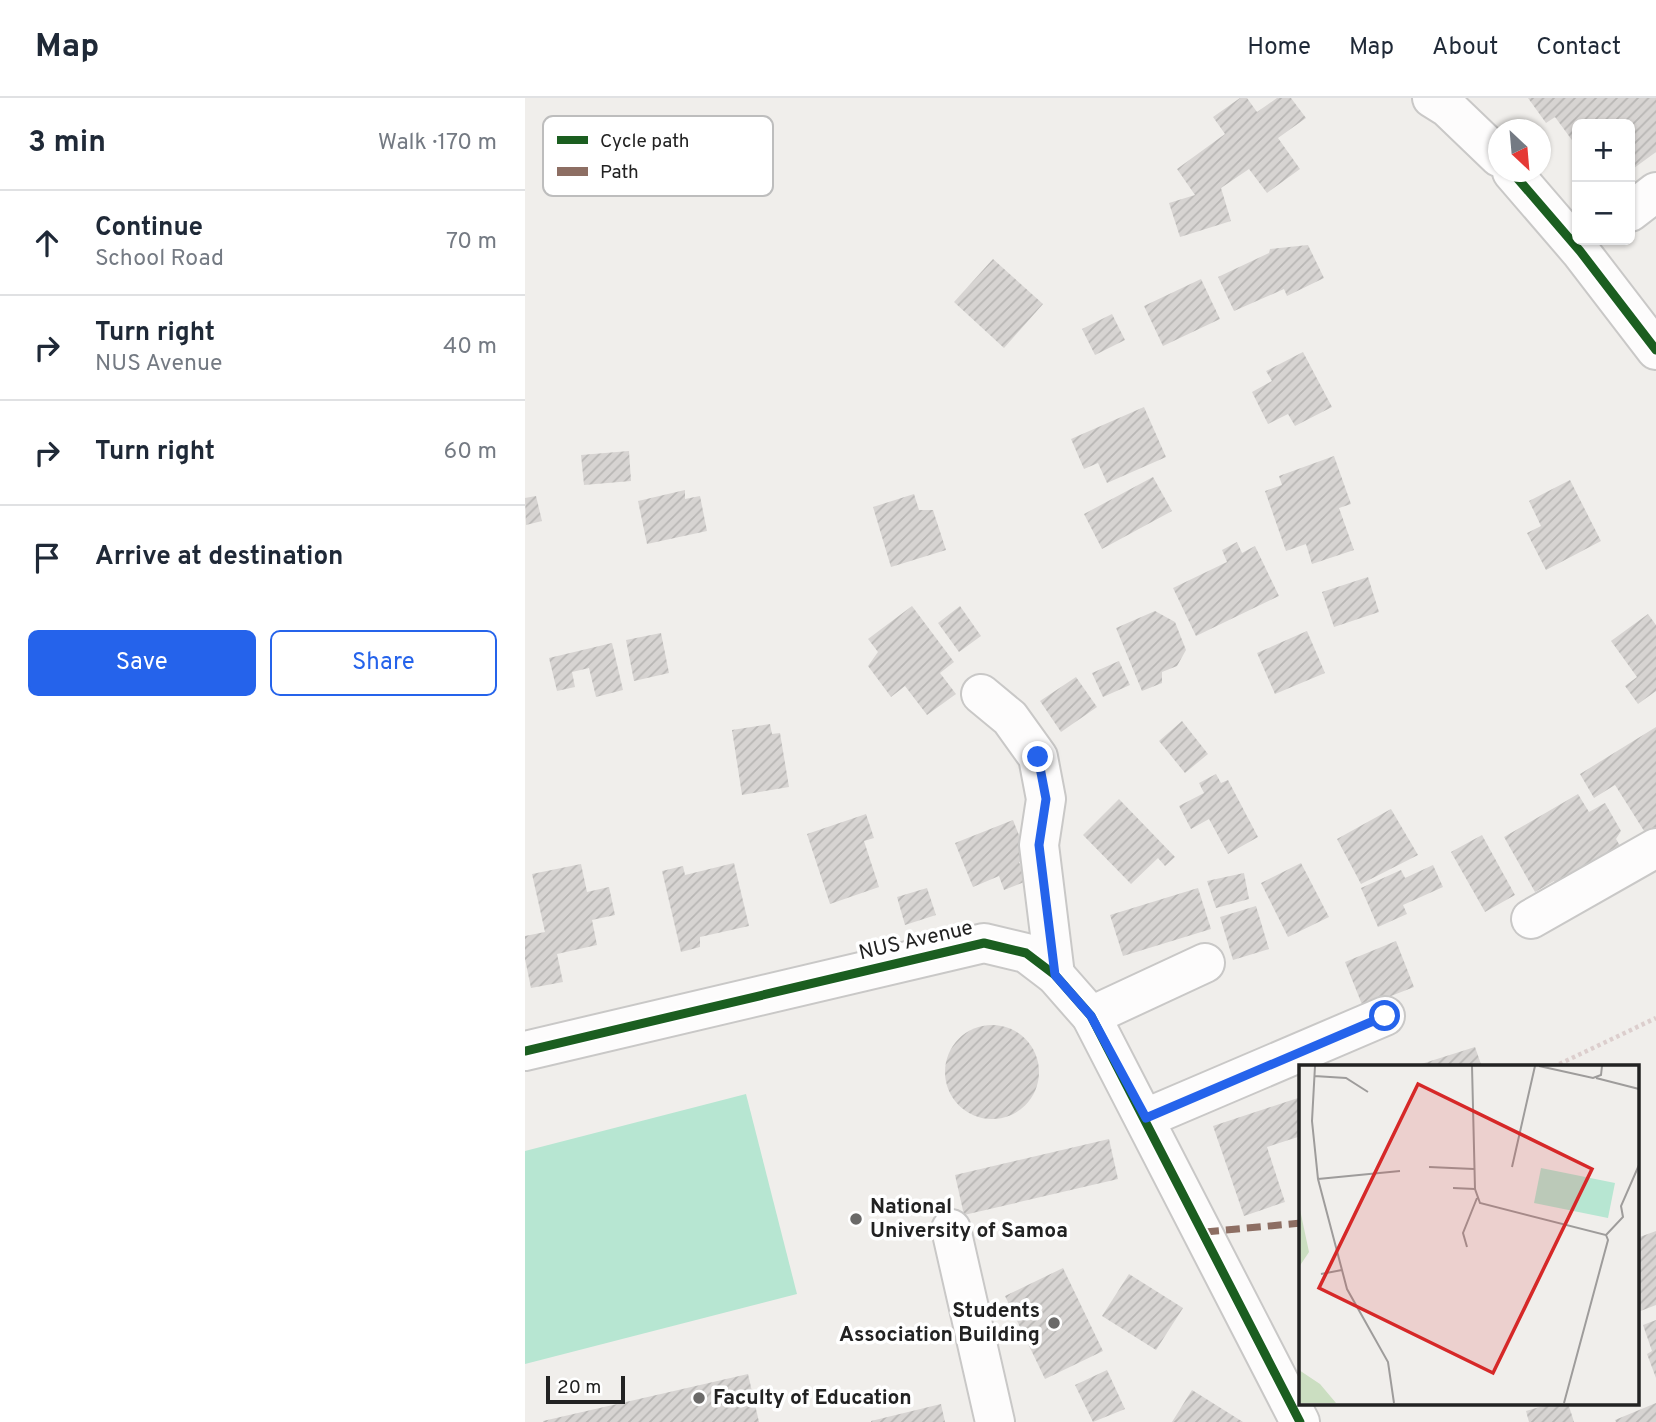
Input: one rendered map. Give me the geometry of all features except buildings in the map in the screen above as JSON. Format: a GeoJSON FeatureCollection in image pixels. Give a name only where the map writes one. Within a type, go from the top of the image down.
{"type":"FeatureCollection","features":[{"type":"Feature","properties":{"kind":"street"},"geometry":{"type":"LineString","coordinates":[[1432,98],[1448,108],[1488,146]]}},
{"type":"Feature","properties":{"kind":"street"},"geometry":{"type":"LineString","coordinates":[[1522,182],[1572,230]]}},
{"type":"Feature","properties":{"kind":"street"},"geometry":{"type":"LineString","coordinates":[[1635,208],[1656,192]]}},
{"type":"Feature","properties":{"kind":"street"},"geometry":{"type":"LineString","coordinates":[[1587,245],[1656,350]]}},
{"type":"Feature","properties":{"kind":"street"},"geometry":{"type":"LineString","coordinates":[[981,694],[1010,718],[1038,757],[1046,799],[1039,845],[1055,975]]}},
{"type":"Feature","properties":{"kind":"street"},"geometry":{"type":"LineString","coordinates":[[1531,919],[1656,848]]}},
{"type":"Feature","properties":{"kind":"street","name":"NUS Avenue"},"geometry":{"type":"LineString","coordinates":[[525,1051],[984,943],[1026,953],[1055,975],[1091,1016],[1146,1118],[1300,1422]]}},
{"type":"Feature","properties":{"kind":"street"},"geometry":{"type":"LineString","coordinates":[[1091,1016],[1205,963]]}},
{"type":"Feature","properties":{"kind":"street"},"geometry":{"type":"LineString","coordinates":[[1146,1118],[1385,1016]]}},
{"type":"Feature","properties":{"kind":"street"},"geometry":{"type":"LineString","coordinates":[[951,1229],[995,1422]]}},
{"type":"Feature","properties":{"kind":"path"},"geometry":{"type":"LineString","coordinates":[[1557,1065],[1656,1018]]}},
{"type":"Feature","properties":{"kind":"green space"},"geometry":{"type":"Polygon","coordinates":[[[746,1094],[797,1294],[525,1364],[525,1151],[746,1094]]]}},
{"type":"Feature","properties":{"kind":"marked path"},"geometry":{"type":"LineString","coordinates":[[1205,1232],[1299,1223]]}},
{"type":"Feature","properties":{"kind":"cycle path"},"geometry":{"type":"LineString","coordinates":[[1521,182],[1580,251],[1656,350]]}},
{"type":"Feature","properties":{"kind":"cycle path"},"geometry":{"type":"LineString","coordinates":[[525,1051],[984,943],[1026,953],[1055,975],[1091,1016],[1300,1422]]}},
{"type":"Feature","properties":{"kind":"place","name":"National University of Samoa"},"geometry":{"type":"Point","coordinates":[856,1219]}},
{"type":"Feature","properties":{"kind":"place","name":"Students Association Building"},"geometry":{"type":"Point","coordinates":[1054,1323]}},
{"type":"Feature","properties":{"kind":"place","name":"Faculty of Education"},"geometry":{"type":"Point","coordinates":[699,1398]}},
{"type":"Feature","properties":{"kind":"route"},"geometry":{"type":"LineString","coordinates":[[1038,757],[1046,799],[1039,845],[1055,975],[1091,1016],[1146,1118],[1385,1016]]}}]}
